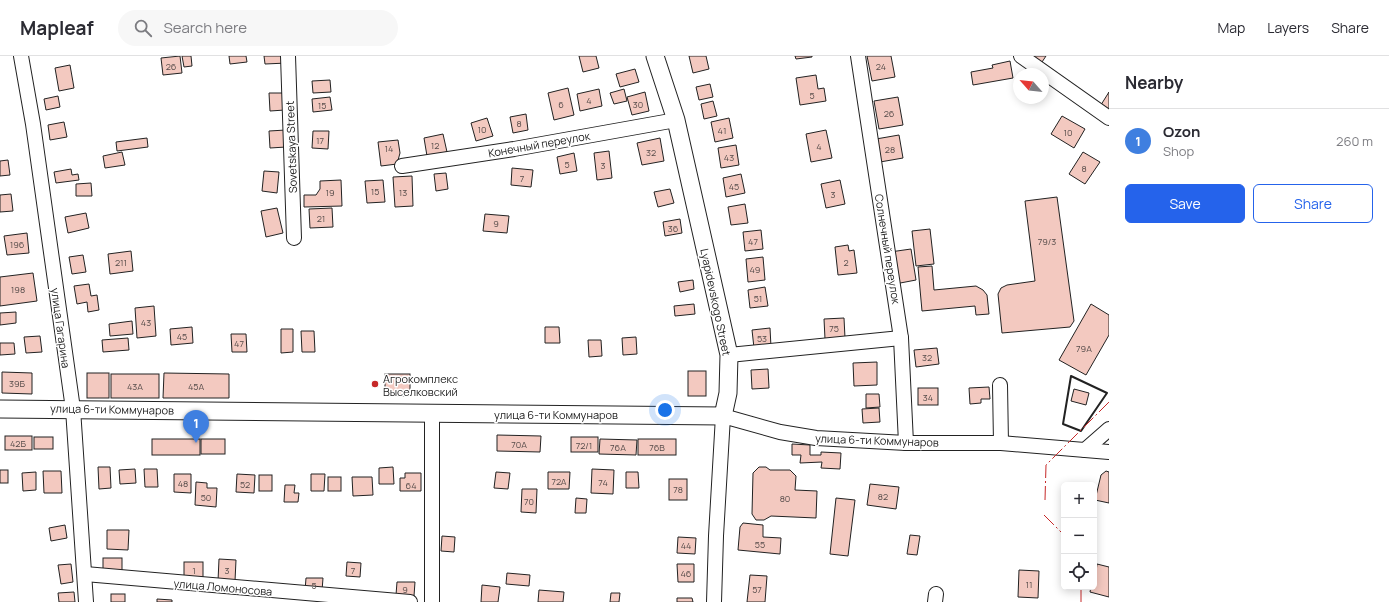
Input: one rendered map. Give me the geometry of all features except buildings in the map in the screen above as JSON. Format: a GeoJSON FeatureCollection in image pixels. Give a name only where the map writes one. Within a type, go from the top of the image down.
{"type":"FeatureCollection","features":[{"type":"Feature","properties":{"kind":"main road","name":"Lyapidevskogo Street"},"geometry":{"type":"LineString","coordinates":[[655,56],[676,120],[729,355],[728,393],[723,416]]}},
{"type":"Feature","properties":{"kind":"main road","name":"улица 6-ти Коммунаров"},"geometry":{"type":"LineString","coordinates":[[0,409],[723,416]]}},
{"type":"Feature","properties":{"kind":"street","name":"улица Гагарина"},"geometry":{"type":"LineString","coordinates":[[21,56],[33,124],[73,409],[86,602]]}},
{"type":"Feature","properties":{"kind":"street","name":"Sovetskaya Street"},"geometry":{"type":"LineString","coordinates":[[288,56],[294,238]]}},
{"type":"Feature","properties":{"kind":"street","name":"Солнечный переулок"},"geometry":{"type":"LineString","coordinates":[[858,56],[901,338],[906,443]]}},
{"type":"Feature","properties":{"kind":"street"},"geometry":{"type":"LineString","coordinates":[[1020,56],[1109,118]]}},
{"type":"Feature","properties":{"kind":"street","name":"Конечный переулок"},"geometry":{"type":"LineString","coordinates":[[402,166],[514,149],[676,120]]}},
{"type":"Feature","properties":{"kind":"street"},"geometry":{"type":"LineString","coordinates":[[729,355],[901,338]]}},
{"type":"Feature","properties":{"kind":"street"},"geometry":{"type":"LineString","coordinates":[[1000,385],[1001,443]]}},
{"type":"Feature","properties":{"kind":"street"},"geometry":{"type":"LineString","coordinates":[[432,413],[432,602]]}},
{"type":"Feature","properties":{"kind":"street","name":"улица 6-ти Коммунаров"},"geometry":{"type":"LineString","coordinates":[[723,416],[780,432],[816,438],[906,443],[1001,443],[1109,452]]}},
{"type":"Feature","properties":{"kind":"street","name":"Lyapidevskogo Street"},"geometry":{"type":"LineString","coordinates":[[714,602],[723,416]]}},
{"type":"Feature","properties":{"kind":"street"},"geometry":{"type":"LineString","coordinates":[[1085,450],[1109,429]]}},
{"type":"Feature","properties":{"kind":"street","name":"улица Ломоносова"},"geometry":{"type":"LineString","coordinates":[[85,574],[410,602]]}},
{"type":"Feature","properties":{"kind":"wall"},"geometry":{"type":"LineString","coordinates":[[1071,376],[1107,393],[1081,431],[1063,424],[1071,376]]}},
{"type":"Feature","properties":{"kind":"power"},"geometry":{"type":"LineString","coordinates":[[1045,500],[1046,465],[1109,402]]}},
{"type":"Feature","properties":{"kind":"power"},"geometry":{"type":"LineString","coordinates":[[1044,515],[1061,532]]}},
{"type":"Feature","properties":{"kind":"power"},"geometry":{"type":"LineString","coordinates":[[1081,590],[1081,602]]}},
{"type":"Feature","properties":{"kind":"place","name":"Агрокомплекс Выселковский"},"geometry":{"type":"Point","coordinates":[375,384]}},
{"type":"Feature","properties":{"kind":"place","name":"Ozon"},"geometry":{"type":"Point","coordinates":[196,443]}}]}
